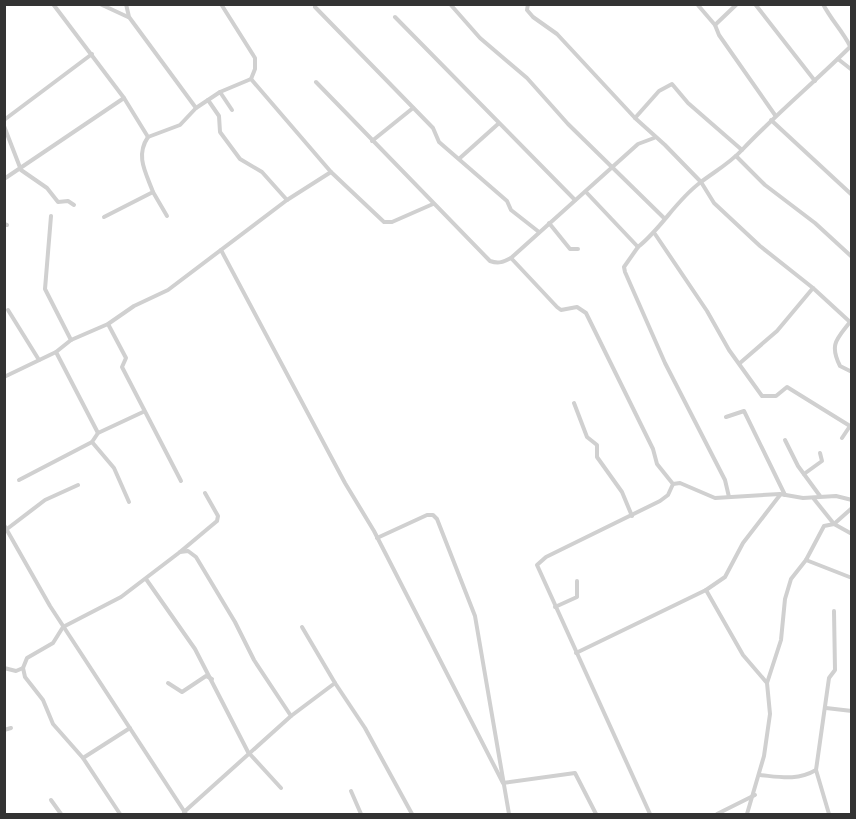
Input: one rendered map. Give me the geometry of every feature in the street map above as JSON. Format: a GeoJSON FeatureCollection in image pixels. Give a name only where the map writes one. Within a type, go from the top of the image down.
{"type":"FeatureCollection","features":[{"type":"Feature","properties":{"kind":"street"},"geometry":{"type":"LineString","coordinates":[[53,4],[124,98],[148,137]]}},
{"type":"Feature","properties":{"kind":"street"},"geometry":{"type":"LineString","coordinates":[[100,4],[129,18]]}},
{"type":"Feature","properties":{"kind":"street"},"geometry":{"type":"LineString","coordinates":[[126,4],[129,18],[196,108]]}},
{"type":"Feature","properties":{"kind":"street"},"geometry":{"type":"LineString","coordinates":[[221,4],[255,58],[252,79]]}},
{"type":"Feature","properties":{"kind":"street"},"geometry":{"type":"LineString","coordinates":[[450,4],[480,38],[527,78],[568,124],[664,218]]}},
{"type":"Feature","properties":{"kind":"street"},"geometry":{"type":"LineString","coordinates":[[528,4],[527,10],[533,17],[557,34],[635,118],[701,182],[714,203],[760,246],[851,322],[834,342],[834,350],[840,366],[852,372]]}},
{"type":"Feature","properties":{"kind":"street"},"geometry":{"type":"LineString","coordinates":[[697,4],[715,25],[719,35],[775,115]]}},
{"type":"Feature","properties":{"kind":"street"},"geometry":{"type":"LineString","coordinates":[[715,25],[737,4]]}},
{"type":"Feature","properties":{"kind":"street"},"geometry":{"type":"LineString","coordinates":[[755,4],[815,81]]}},
{"type":"Feature","properties":{"kind":"street"},"geometry":{"type":"LineString","coordinates":[[729,497],[725,480],[665,363],[624,267],[638,247],[655,234],[664,218],[701,182],[736,156],[775,115],[815,81],[851,45],[842,30],[829,19],[823,4]]}},
{"type":"Feature","properties":{"kind":"street"},"geometry":{"type":"LineString","coordinates":[[315,7],[433,128],[439,142],[507,201],[511,210],[539,232]]}},
{"type":"Feature","properties":{"kind":"street"},"geometry":{"type":"LineString","coordinates":[[395,17],[574,200]]}},
{"type":"Feature","properties":{"kind":"street"},"geometry":{"type":"LineString","coordinates":[[4,120],[92,54]]}},
{"type":"Feature","properties":{"kind":"street"},"geometry":{"type":"LineString","coordinates":[[838,58],[852,70]]}},
{"type":"Feature","properties":{"kind":"street"},"geometry":{"type":"LineString","coordinates":[[167,216],[153,192],[141,159],[142,146],[148,137],[180,125],[196,108],[220,92],[252,79]]}},
{"type":"Feature","properties":{"kind":"street"},"geometry":{"type":"LineString","coordinates":[[252,79],[331,172],[384,222],[392,222],[433,204]]}},
{"type":"Feature","properties":{"kind":"street"},"geometry":{"type":"LineString","coordinates":[[316,82],[490,261],[501,263],[511,258],[638,144],[655,137]]}},
{"type":"Feature","properties":{"kind":"street"},"geometry":{"type":"LineString","coordinates":[[635,118],[655,95],[672,84],[688,103],[742,150]]}},
{"type":"Feature","properties":{"kind":"street"},"geometry":{"type":"LineString","coordinates":[[220,92],[232,110]]}},
{"type":"Feature","properties":{"kind":"street"},"geometry":{"type":"LineString","coordinates":[[4,179],[21,170],[124,98]]}},
{"type":"Feature","properties":{"kind":"street"},"geometry":{"type":"LineString","coordinates":[[208,100],[219,116],[220,132],[240,159],[262,172],[287,200]]}},
{"type":"Feature","properties":{"kind":"street"},"geometry":{"type":"LineString","coordinates":[[372,141],[413,108]]}},
{"type":"Feature","properties":{"kind":"street"},"geometry":{"type":"LineString","coordinates":[[771,120],[852,195]]}},
{"type":"Feature","properties":{"kind":"street"},"geometry":{"type":"LineString","coordinates":[[460,158],[498,124]]}},
{"type":"Feature","properties":{"kind":"street"},"geometry":{"type":"LineString","coordinates":[[4,126],[21,170],[47,188],[58,202],[68,201],[74,205]]}},
{"type":"Feature","properties":{"kind":"street"},"geometry":{"type":"LineString","coordinates":[[736,156],[765,185],[815,223],[852,257]]}},
{"type":"Feature","properties":{"kind":"street"},"geometry":{"type":"LineString","coordinates":[[4,377],[56,352],[71,340],[108,324],[134,306],[168,290],[287,200],[331,172]]}},
{"type":"Feature","properties":{"kind":"street"},"geometry":{"type":"LineString","coordinates":[[104,217],[153,192]]}},
{"type":"Feature","properties":{"kind":"street"},"geometry":{"type":"LineString","coordinates":[[586,192],[638,247]]}},
{"type":"Feature","properties":{"kind":"street"},"geometry":{"type":"LineString","coordinates":[[51,216],[45,289],[71,340]]}},
{"type":"Feature","properties":{"kind":"street"},"geometry":{"type":"LineString","coordinates":[[549,223],[570,249],[578,249]]}},
{"type":"Feature","properties":{"kind":"street"},"geometry":{"type":"LineString","coordinates":[[655,234],[707,311],[729,350],[762,396],[776,396],[788,387],[851,426],[842,438]]}},
{"type":"Feature","properties":{"kind":"street"},"geometry":{"type":"LineString","coordinates":[[221,250],[345,483],[377,538],[503,783]]}},
{"type":"Feature","properties":{"kind":"street"},"geometry":{"type":"LineString","coordinates":[[511,258],[556,308],[561,310],[577,307],[586,312],[653,449],[653,457],[673,484]]}},
{"type":"Feature","properties":{"kind":"street"},"geometry":{"type":"LineString","coordinates":[[740,363],[777,331],[813,288]]}},
{"type":"Feature","properties":{"kind":"street"},"geometry":{"type":"LineString","coordinates":[[8,310],[39,360]]}},
{"type":"Feature","properties":{"kind":"street"},"geometry":{"type":"LineString","coordinates":[[108,324],[126,358],[122,367],[143,412],[181,481]]}},
{"type":"Feature","properties":{"kind":"street"},"geometry":{"type":"LineString","coordinates":[[56,352],[98,434]]}},
{"type":"Feature","properties":{"kind":"street"},"geometry":{"type":"LineString","coordinates":[[574,403],[587,437],[597,445],[597,457],[622,492],[632,516]]}},
{"type":"Feature","properties":{"kind":"street"},"geometry":{"type":"LineString","coordinates":[[726,417],[744,411],[783,495]]}},
{"type":"Feature","properties":{"kind":"street"},"geometry":{"type":"LineString","coordinates":[[19,480],[92,442],[98,434],[143,412]]}},
{"type":"Feature","properties":{"kind":"street"},"geometry":{"type":"LineString","coordinates":[[785,440],[820,497]]}},
{"type":"Feature","properties":{"kind":"street"},"geometry":{"type":"LineString","coordinates":[[92,442],[114,468],[129,502]]}},
{"type":"Feature","properties":{"kind":"street"},"geometry":{"type":"LineString","coordinates":[[804,474],[822,461],[820,453]]}},
{"type":"Feature","properties":{"kind":"street"},"geometry":{"type":"LineString","coordinates":[[673,484],[680,483],[715,498],[783,495],[813,498],[836,496],[852,500]]}},
{"type":"Feature","properties":{"kind":"street"},"geometry":{"type":"LineString","coordinates":[[650,814],[538,572],[537,565],[540,561],[632,516],[668,495],[673,484]]}},
{"type":"Feature","properties":{"kind":"street"},"geometry":{"type":"LineString","coordinates":[[78,485],[45,500],[6,530],[63,627],[185,813],[248,752],[335,683]]}},
{"type":"Feature","properties":{"kind":"street"},"geometry":{"type":"LineString","coordinates":[[4,668],[16,671],[22,668],[27,658],[53,643],[63,627],[121,597],[217,522],[218,516],[205,493]]}},
{"type":"Feature","properties":{"kind":"street"},"geometry":{"type":"LineString","coordinates":[[576,652],[706,590],[725,577],[743,543],[783,495]]}},
{"type":"Feature","properties":{"kind":"street"},"geometry":{"type":"LineString","coordinates":[[813,498],[834,524],[852,534]]}},
{"type":"Feature","properties":{"kind":"street"},"geometry":{"type":"LineString","coordinates":[[747,814],[760,775],[770,714],[767,683],[782,640],[789,584],[806,560],[818,539],[819,532],[824,526],[834,524],[852,508]]}},
{"type":"Feature","properties":{"kind":"street"},"geometry":{"type":"LineString","coordinates":[[377,538],[427,515],[434,515],[437,519],[475,616],[494,715],[509,814]]}},
{"type":"Feature","properties":{"kind":"street"},"geometry":{"type":"LineString","coordinates":[[180,552],[188,551],[196,556],[236,622],[254,660],[291,716]]}},
{"type":"Feature","properties":{"kind":"street"},"geometry":{"type":"LineString","coordinates":[[806,560],[829,571],[852,578]]}},
{"type":"Feature","properties":{"kind":"street"},"geometry":{"type":"LineString","coordinates":[[146,579],[213,679],[248,752],[281,788]]}},
{"type":"Feature","properties":{"kind":"street"},"geometry":{"type":"LineString","coordinates":[[555,607],[577,597],[577,581]]}},
{"type":"Feature","properties":{"kind":"street"},"geometry":{"type":"LineString","coordinates":[[706,590],[743,655],[767,683]]}},
{"type":"Feature","properties":{"kind":"street"},"geometry":{"type":"LineString","coordinates":[[829,814],[816,770],[829,678],[835,670],[834,611]]}},
{"type":"Feature","properties":{"kind":"street"},"geometry":{"type":"LineString","coordinates":[[302,627],[365,728],[412,814]]}},
{"type":"Feature","properties":{"kind":"street"},"geometry":{"type":"LineString","coordinates":[[22,668],[25,677],[43,700],[53,724],[82,758],[120,814]]}},
{"type":"Feature","properties":{"kind":"street"},"geometry":{"type":"LineString","coordinates":[[168,682],[182,692],[206,676],[213,679]]}},
{"type":"Feature","properties":{"kind":"street"},"geometry":{"type":"LineString","coordinates":[[826,708],[852,711]]}},
{"type":"Feature","properties":{"kind":"street"},"geometry":{"type":"LineString","coordinates":[[4,730],[11,728]]}},
{"type":"Feature","properties":{"kind":"street"},"geometry":{"type":"LineString","coordinates":[[82,758],[130,728]]}},
{"type":"Feature","properties":{"kind":"street"},"geometry":{"type":"LineString","coordinates":[[760,775],[789,778],[816,770]]}},
{"type":"Feature","properties":{"kind":"street"},"geometry":{"type":"LineString","coordinates":[[503,783],[575,773],[596,814]]}},
{"type":"Feature","properties":{"kind":"street"},"geometry":{"type":"LineString","coordinates":[[351,791],[361,814]]}},
{"type":"Feature","properties":{"kind":"street"},"geometry":{"type":"LineString","coordinates":[[717,814],[755,795]]}},
{"type":"Feature","properties":{"kind":"street"},"geometry":{"type":"LineString","coordinates":[[51,800],[61,814]]}}]}
